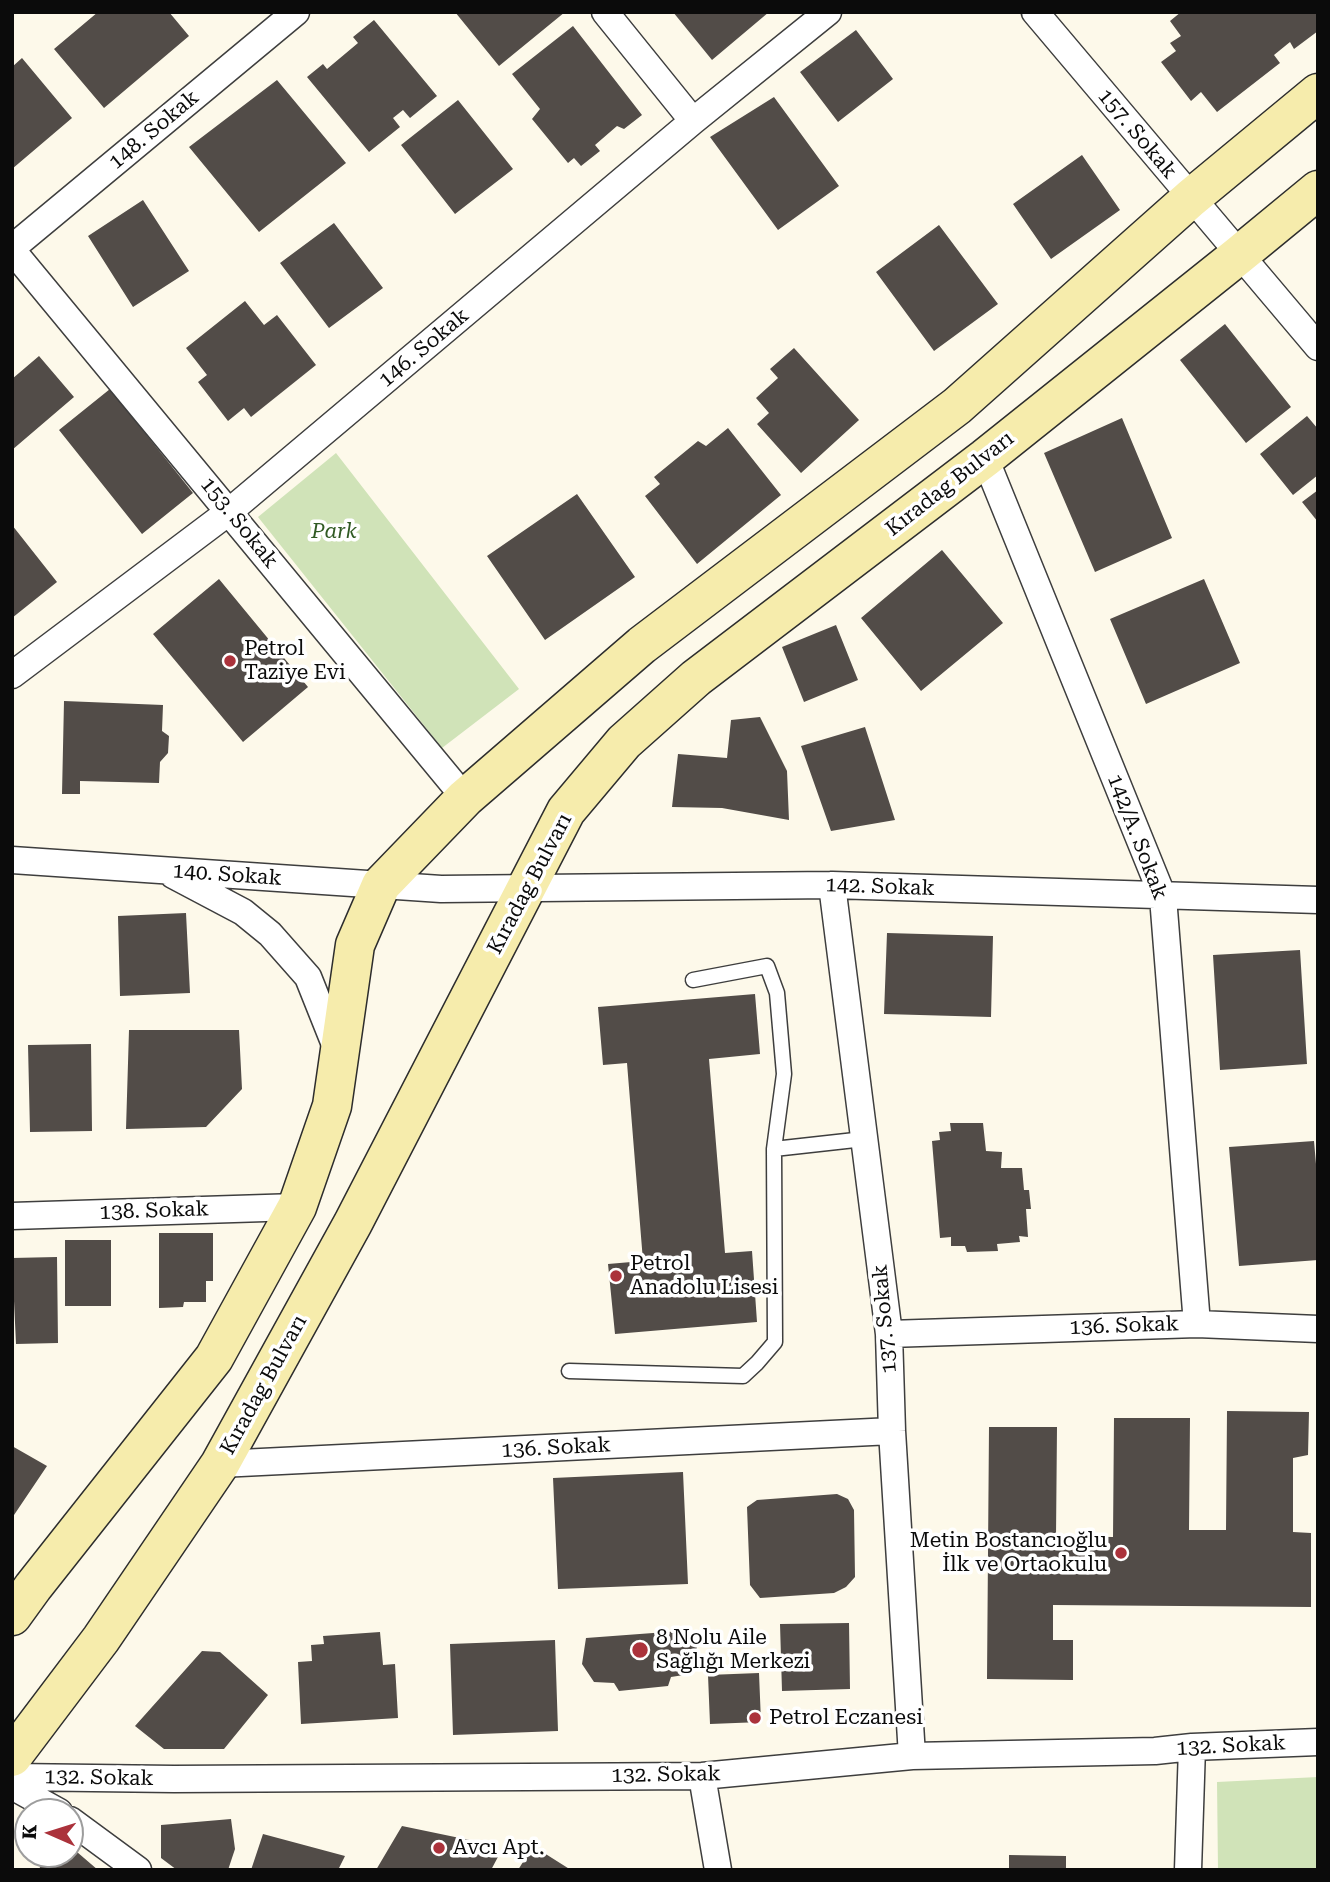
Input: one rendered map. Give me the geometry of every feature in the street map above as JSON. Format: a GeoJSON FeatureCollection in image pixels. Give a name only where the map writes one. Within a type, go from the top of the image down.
{"type":"FeatureCollection","features":[{"type":"Feature","properties":{"kind":"main road"},"geometry":{"type":"LineString","coordinates":[[19,1597],[214,1358],[297,1207],[332,1105],[355,945],[381,885],[465,799],[642,646],[957,406],[1191,198],[1318,93]]}},
{"type":"Feature","properties":{"kind":"main road","name":"Kıradag Bulvarı"},"geometry":{"type":"LineString","coordinates":[[12,1757],[101,1639],[220,1464],[353,1223],[566,811],[624,742],[696,678],[985,458],[1240,256],[1318,190]]}},
{"type":"Feature","properties":{"kind":"street","name":"148. Sokak"},"geometry":{"type":"LineString","coordinates":[[12,249],[296,12]]}},
{"type":"Feature","properties":{"kind":"street"},"geometry":{"type":"LineString","coordinates":[[606,12],[693,121]]}},
{"type":"Feature","properties":{"kind":"street","name":"146. Sokak"},"geometry":{"type":"LineString","coordinates":[[12,675],[230,511],[693,121],[828,12]]}},
{"type":"Feature","properties":{"kind":"street","name":"157. Sokak"},"geometry":{"type":"LineString","coordinates":[[1035,12],[1318,347]]}},
{"type":"Feature","properties":{"kind":"street","name":"153. Sokak"},"geometry":{"type":"LineString","coordinates":[[12,249],[465,799]]}},
{"type":"Feature","properties":{"kind":"street","name":"142/A. Sokak"},"geometry":{"type":"LineString","coordinates":[[985,458],[1163,897],[1197,1324]]}},
{"type":"Feature","properties":{"kind":"street","name":"140. Sokak"},"geometry":{"type":"LineString","coordinates":[[12,860],[441,890]]}},
{"type":"Feature","properties":{"kind":"street"},"geometry":{"type":"LineString","coordinates":[[165,871],[243,912],[270,934],[308,976],[340,1056]]}},
{"type":"Feature","properties":{"kind":"street","name":"142. Sokak"},"geometry":{"type":"LineString","coordinates":[[441,890],[832,885],[1318,900]]}},
{"type":"Feature","properties":{"kind":"street","name":"137. Sokak"},"geometry":{"type":"LineString","coordinates":[[832,885],[889,1334],[892,1431],[912,1755]]}},
{"type":"Feature","properties":{"kind":"street","name":"138. Sokak"},"geometry":{"type":"LineString","coordinates":[[12,1216],[297,1207]]}},
{"type":"Feature","properties":{"kind":"street","name":"136. Sokak"},"geometry":{"type":"LineString","coordinates":[[889,1334],[1197,1324],[1318,1329]]}},
{"type":"Feature","properties":{"kind":"street","name":"136. Sokak"},"geometry":{"type":"LineString","coordinates":[[220,1464],[892,1431]]}},
{"type":"Feature","properties":{"kind":"street","name":"132. Sokak"},"geometry":{"type":"LineString","coordinates":[[12,1777],[188,1779],[702,1776],[912,1755],[1155,1751],[1318,1742]]}},
{"type":"Feature","properties":{"kind":"street"},"geometry":{"type":"LineString","coordinates":[[1188,1870],[1192,1747]]}},
{"type":"Feature","properties":{"kind":"street"},"geometry":{"type":"LineString","coordinates":[[702,1776],[718,1870]]}},
{"type":"Feature","properties":{"kind":"street"},"geometry":{"type":"LineString","coordinates":[[12,1786],[34,1798]]}},
{"type":"Feature","properties":{"kind":"street"},"geometry":{"type":"LineString","coordinates":[[84,1830],[138,1870]]}},
{"type":"Feature","properties":{"kind":"lane"},"geometry":{"type":"LineString","coordinates":[[569,1371],[743,1376],[775,1342],[774,1149],[784,1074],[777,993],[767,965],[692,980]]}},
{"type":"Feature","properties":{"kind":"lane"},"geometry":{"type":"LineString","coordinates":[[774,1149],[864,1139]]}},
{"type":"Feature","properties":{"kind":"green space","name":"Park"},"geometry":{"type":"Polygon","coordinates":[[[336,453],[519,689],[442,748],[258,517],[336,453]]]}},
{"type":"Feature","properties":{"kind":"green space"},"geometry":{"type":"Polygon","coordinates":[[[1318,1777],[1318,1870],[1218,1870],[1217,1782],[1318,1777]]]}},
{"type":"Feature","properties":{"kind":"building"},"geometry":{"type":"Polygon","coordinates":[[[98,12],[169,12],[189,36],[104,108],[54,49],[98,12]]]}},
{"type":"Feature","properties":{"kind":"building"},"geometry":{"type":"Polygon","coordinates":[[[455,12],[565,12],[499,66],[455,12]]]}},
{"type":"Feature","properties":{"kind":"building"},"geometry":{"type":"Polygon","coordinates":[[[673,12],[769,12],[712,60],[673,12]]]}},
{"type":"Feature","properties":{"kind":"building"},"geometry":{"type":"Polygon","coordinates":[[[1181,12],[1318,12],[1318,31],[1294,49],[1290,42],[1274,55],[1280,63],[1217,112],[1201,92],[1191,101],[1161,62],[1176,51],[1170,43],[1181,36],[1170,21],[1181,12]]]}},
{"type":"Feature","properties":{"kind":"building"},"geometry":{"type":"Polygon","coordinates":[[[374,20],[437,96],[410,118],[403,110],[393,118],[400,127],[369,152],[307,77],[323,64],[327,69],[358,43],[353,37],[374,20]]]}},
{"type":"Feature","properties":{"kind":"building"},"geometry":{"type":"Polygon","coordinates":[[[573,26],[642,115],[624,129],[617,126],[595,145],[600,151],[581,166],[574,158],[568,163],[532,119],[540,109],[512,74],[573,26]]]}},
{"type":"Feature","properties":{"kind":"building"},"geometry":{"type":"Polygon","coordinates":[[[856,30],[893,79],[838,122],[800,72],[856,30]]]}},
{"type":"Feature","properties":{"kind":"building"},"geometry":{"type":"Polygon","coordinates":[[[22,58],[72,118],[12,169],[12,67],[22,58]]]}},
{"type":"Feature","properties":{"kind":"building"},"geometry":{"type":"Polygon","coordinates":[[[277,80],[346,163],[259,232],[189,147],[277,80]]]}},
{"type":"Feature","properties":{"kind":"building"},"geometry":{"type":"Polygon","coordinates":[[[774,97],[839,186],[778,230],[710,137],[774,97]]]}},
{"type":"Feature","properties":{"kind":"building"},"geometry":{"type":"Polygon","coordinates":[[[458,100],[513,169],[455,214],[401,145],[458,100]]]}},
{"type":"Feature","properties":{"kind":"building"},"geometry":{"type":"Polygon","coordinates":[[[1082,155],[1120,210],[1051,259],[1013,204],[1082,155]]]}},
{"type":"Feature","properties":{"kind":"building"},"geometry":{"type":"Polygon","coordinates":[[[143,200],[189,271],[133,307],[88,236],[143,200]]]}},
{"type":"Feature","properties":{"kind":"building"},"geometry":{"type":"Polygon","coordinates":[[[334,223],[383,288],[329,328],[280,263],[334,223]]]}},
{"type":"Feature","properties":{"kind":"building"},"geometry":{"type":"Polygon","coordinates":[[[939,225],[998,304],[934,351],[876,272],[939,225]]]}},
{"type":"Feature","properties":{"kind":"building"},"geometry":{"type":"Polygon","coordinates":[[[245,301],[264,325],[277,315],[316,365],[251,417],[244,408],[228,421],[198,382],[207,375],[186,348],[245,301]]]}},
{"type":"Feature","properties":{"kind":"building"},"geometry":{"type":"Polygon","coordinates":[[[1225,324],[1291,407],[1246,443],[1180,360],[1225,324]]]}},
{"type":"Feature","properties":{"kind":"building"},"geometry":{"type":"Polygon","coordinates":[[[794,348],[859,420],[801,473],[757,424],[769,413],[756,398],[778,378],[770,369],[794,348]]]}},
{"type":"Feature","properties":{"kind":"building"},"geometry":{"type":"Polygon","coordinates":[[[39,356],[74,397],[12,450],[12,379],[39,356]]]}},
{"type":"Feature","properties":{"kind":"building"},"geometry":{"type":"Polygon","coordinates":[[[110,389],[193,493],[142,534],[59,430],[110,389]]]}},
{"type":"Feature","properties":{"kind":"building"},"geometry":{"type":"Polygon","coordinates":[[[1307,416],[1318,429],[1318,475],[1293,495],[1260,454],[1307,416]]]}},
{"type":"Feature","properties":{"kind":"building"},"geometry":{"type":"Polygon","coordinates":[[[1122,418],[1172,538],[1095,572],[1044,453],[1122,418]]]}},
{"type":"Feature","properties":{"kind":"building"},"geometry":{"type":"Polygon","coordinates":[[[728,428],[781,495],[697,564],[645,496],[660,484],[654,477],[698,441],[706,446],[728,428]]]}},
{"type":"Feature","properties":{"kind":"building"},"geometry":{"type":"Polygon","coordinates":[[[1318,490],[1318,522],[1302,502],[1318,490]]]}},
{"type":"Feature","properties":{"kind":"building"},"geometry":{"type":"Polygon","coordinates":[[[577,494],[635,577],[545,640],[487,556],[577,494]]]}},
{"type":"Feature","properties":{"kind":"building"},"geometry":{"type":"Polygon","coordinates":[[[12,525],[57,582],[12,618],[12,525]]]}},
{"type":"Feature","properties":{"kind":"building"},"geometry":{"type":"Polygon","coordinates":[[[942,550],[1003,623],[921,691],[861,618],[942,550]]]}},
{"type":"Feature","properties":{"kind":"building","name":"Petrol Taziye Evi"},"geometry":{"type":"Polygon","coordinates":[[[219,579],[308,687],[243,742],[153,634],[219,579]]]}},
{"type":"Feature","properties":{"kind":"building"},"geometry":{"type":"Polygon","coordinates":[[[1204,579],[1240,663],[1146,704],[1110,619],[1204,579]]]}},
{"type":"Feature","properties":{"kind":"building"},"geometry":{"type":"Polygon","coordinates":[[[836,625],[858,680],[804,702],[782,647],[836,625]]]}},
{"type":"Feature","properties":{"kind":"building"},"geometry":{"type":"Polygon","coordinates":[[[64,701],[163,705],[162,731],[169,736],[168,753],[160,762],[159,783],[80,781],[80,794],[62,794],[64,701]]]}},
{"type":"Feature","properties":{"kind":"building"},"geometry":{"type":"Polygon","coordinates":[[[760,717],[787,771],[789,820],[722,808],[672,807],[678,754],[727,758],[731,720],[760,717]]]}},
{"type":"Feature","properties":{"kind":"building"},"geometry":{"type":"Polygon","coordinates":[[[865,727],[895,820],[831,831],[801,746],[865,727]]]}},
{"type":"Feature","properties":{"kind":"building"},"geometry":{"type":"Polygon","coordinates":[[[186,913],[190,993],[120,996],[118,916],[186,913]]]}},
{"type":"Feature","properties":{"kind":"building"},"geometry":{"type":"Polygon","coordinates":[[[887,933],[993,936],[991,1017],[884,1014],[887,933]]]}},
{"type":"Feature","properties":{"kind":"building"},"geometry":{"type":"Polygon","coordinates":[[[1300,950],[1307,1064],[1220,1070],[1213,955],[1300,950]]]}},
{"type":"Feature","properties":{"kind":"building"},"geometry":{"type":"Polygon","coordinates":[[[755,994],[760,1054],[709,1059],[725,1253],[752,1251],[757,1322],[615,1334],[608,1264],[643,1261],[627,1063],[603,1065],[598,1007],[755,994]]]}},
{"type":"Feature","properties":{"kind":"building"},"geometry":{"type":"Polygon","coordinates":[[[129,1030],[239,1030],[242,1089],[206,1127],[126,1129],[129,1030]]]}},
{"type":"Feature","properties":{"kind":"building"},"geometry":{"type":"Polygon","coordinates":[[[91,1044],[92,1131],[30,1132],[28,1045],[91,1044]]]}},
{"type":"Feature","properties":{"kind":"building"},"geometry":{"type":"Polygon","coordinates":[[[950,1123],[983,1123],[986,1151],[1002,1152],[1001,1168],[1022,1168],[1024,1190],[1029,1190],[1031,1209],[1026,1209],[1028,1237],[1019,1236],[1020,1242],[997,1244],[998,1251],[967,1252],[965,1246],[951,1246],[951,1237],[940,1238],[932,1141],[940,1140],[939,1132],[951,1131],[950,1123]]]}},
{"type":"Feature","properties":{"kind":"building"},"geometry":{"type":"Polygon","coordinates":[[[1314,1141],[1318,1187],[1318,1260],[1239,1266],[1229,1147],[1314,1141]]]}},
{"type":"Feature","properties":{"kind":"building"},"geometry":{"type":"Polygon","coordinates":[[[159,1233],[213,1233],[213,1281],[206,1281],[206,1302],[184,1302],[183,1307],[159,1308],[159,1233]]]}},
{"type":"Feature","properties":{"kind":"building"},"geometry":{"type":"Polygon","coordinates":[[[65,1240],[111,1240],[111,1306],[65,1306],[65,1240]]]}},
{"type":"Feature","properties":{"kind":"building"},"geometry":{"type":"Polygon","coordinates":[[[57,1257],[58,1343],[16,1344],[12,1258],[57,1257]]]}},
{"type":"Feature","properties":{"kind":"building"},"geometry":{"type":"Polygon","coordinates":[[[1227,1411],[1309,1412],[1308,1455],[1293,1458],[1293,1532],[1311,1533],[1311,1607],[1053,1605],[1053,1640],[1073,1640],[1073,1680],[987,1679],[989,1427],[1057,1427],[1056,1536],[1113,1537],[1114,1418],[1190,1418],[1189,1530],[1226,1530],[1227,1411]]]}},
{"type":"Feature","properties":{"kind":"building"},"geometry":{"type":"Polygon","coordinates":[[[12,1446],[47,1466],[12,1518],[12,1446]]]}},
{"type":"Feature","properties":{"kind":"building"},"geometry":{"type":"Polygon","coordinates":[[[683,1472],[688,1584],[558,1589],[553,1478],[683,1472]]]}},
{"type":"Feature","properties":{"kind":"building"},"geometry":{"type":"Polygon","coordinates":[[[837,1494],[848,1499],[854,1510],[855,1577],[846,1587],[834,1593],[760,1598],[750,1585],[747,1507],[757,1500],[837,1494]]]}},
{"type":"Feature","properties":{"kind":"building"},"geometry":{"type":"Polygon","coordinates":[[[849,1623],[850,1689],[782,1691],[780,1624],[849,1623]]]}},
{"type":"Feature","properties":{"kind":"building","name":"8 Nolu Aile Sağlığı Merkezi"},"geometry":{"type":"Polygon","coordinates":[[[680,1631],[698,1638],[695,1662],[690,1674],[671,1677],[668,1686],[619,1691],[614,1683],[594,1682],[582,1664],[586,1638],[680,1631]]]}},
{"type":"Feature","properties":{"kind":"building"},"geometry":{"type":"Polygon","coordinates":[[[380,1632],[383,1665],[395,1664],[398,1718],[301,1724],[298,1662],[312,1661],[311,1645],[324,1644],[323,1636],[380,1632]]]}},
{"type":"Feature","properties":{"kind":"building"},"geometry":{"type":"Polygon","coordinates":[[[555,1640],[558,1731],[453,1735],[450,1644],[555,1640]]]}},
{"type":"Feature","properties":{"kind":"building"},"geometry":{"type":"Polygon","coordinates":[[[202,1651],[220,1652],[268,1695],[224,1749],[164,1749],[135,1726],[202,1651]]]}},
{"type":"Feature","properties":{"kind":"building"},"geometry":{"type":"Polygon","coordinates":[[[759,1673],[761,1722],[710,1724],[708,1675],[759,1673]]]}},
{"type":"Feature","properties":{"kind":"building"},"geometry":{"type":"Polygon","coordinates":[[[231,1819],[235,1849],[228,1870],[177,1870],[161,1858],[161,1825],[231,1819]]]}},
{"type":"Feature","properties":{"kind":"building","name":"Avcı Apt."},"geometry":{"type":"Polygon","coordinates":[[[402,1826],[479,1842],[499,1855],[491,1870],[376,1870],[402,1826]]]}},
{"type":"Feature","properties":{"kind":"building"},"geometry":{"type":"Polygon","coordinates":[[[263,1834],[345,1856],[338,1870],[251,1870],[263,1834]]]}},
{"type":"Feature","properties":{"kind":"building"},"geometry":{"type":"Polygon","coordinates":[[[533,1846],[571,1870],[518,1870],[533,1846]]]}},
{"type":"Feature","properties":{"kind":"building"},"geometry":{"type":"Polygon","coordinates":[[[1009,1855],[1066,1856],[1066,1870],[1009,1870],[1009,1855]]]}},
{"type":"Feature","properties":{"kind":"building"},"geometry":{"type":"Polygon","coordinates":[[[84,1858],[98,1870],[38,1870],[84,1868],[84,1858]]]}},
{"type":"Feature","properties":{"kind":"place","name":"Petrol Taziye Evi"},"geometry":{"type":"Point","coordinates":[230,661]}},
{"type":"Feature","properties":{"kind":"place","name":"Petrol Anadolu Lisesi"},"geometry":{"type":"Point","coordinates":[616,1276]}},
{"type":"Feature","properties":{"kind":"place","name":"Metin Bostancıoğlu İlk ve Ortaokulu"},"geometry":{"type":"Point","coordinates":[1121,1553]}},
{"type":"Feature","properties":{"kind":"place","name":"8 Nolu Aile Sağlığı Merkezi"},"geometry":{"type":"Point","coordinates":[640,1650]}},
{"type":"Feature","properties":{"kind":"place","name":"Petrol Eczanesi"},"geometry":{"type":"Point","coordinates":[755,1718]}},
{"type":"Feature","properties":{"kind":"place","name":"Avcı Apt."},"geometry":{"type":"Point","coordinates":[439,1848]}}]}
